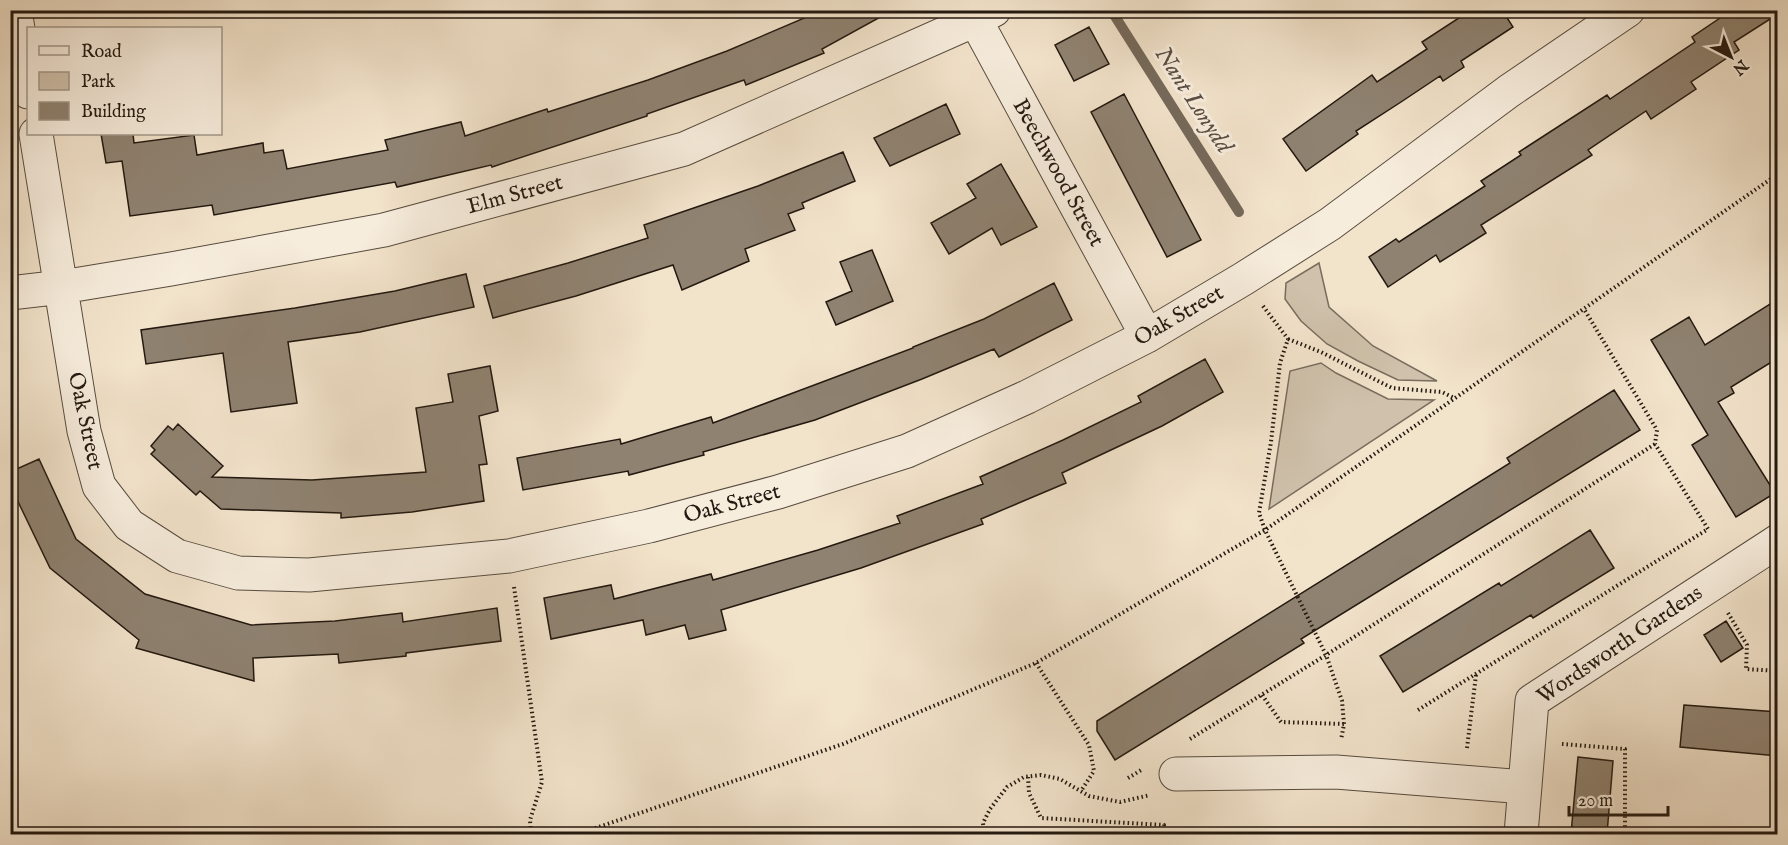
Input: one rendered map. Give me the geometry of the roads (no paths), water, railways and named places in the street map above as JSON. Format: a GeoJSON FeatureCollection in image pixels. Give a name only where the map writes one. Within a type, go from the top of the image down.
{"type":"FeatureCollection","features":[{"type":"Feature","properties":{"kind":"street"},"geometry":{"type":"LineString","coordinates":[[15,10],[27,86]]}},
{"type":"Feature","properties":{"kind":"street","name":"Oak Street"},"geometry":{"type":"LineString","coordinates":[[36,135],[84,431],[99,486],[129,525],[177,556],[238,573],[309,575],[509,556],[671,521],[778,492],[907,451],[1027,397],[1147,336],[1243,279],[1330,224],[1509,91],[1628,10]]}},
{"type":"Feature","properties":{"kind":"street","name":"Elm Street"},"geometry":{"type":"LineString","coordinates":[[10,293],[62,287],[384,230],[684,149],[980,14]]}},
{"type":"Feature","properties":{"kind":"street","name":"Beechwood Street"},"geometry":{"type":"LineString","coordinates":[[980,14],[1147,336]]}},
{"type":"Feature","properties":{"kind":"street","name":"Wordsworth Gardens"},"geometry":{"type":"LineString","coordinates":[[1521,834],[1532,700],[1778,541]]}},
{"type":"Feature","properties":{"kind":"street"},"geometry":{"type":"LineString","coordinates":[[1161,770],[1336,772],[1525,787]]}},
{"type":"Feature","properties":{"kind":"waterway","name":"Nant Lonydd"},"geometry":{"type":"LineString","coordinates":[[1111,10],[1239,212]]}}]}
